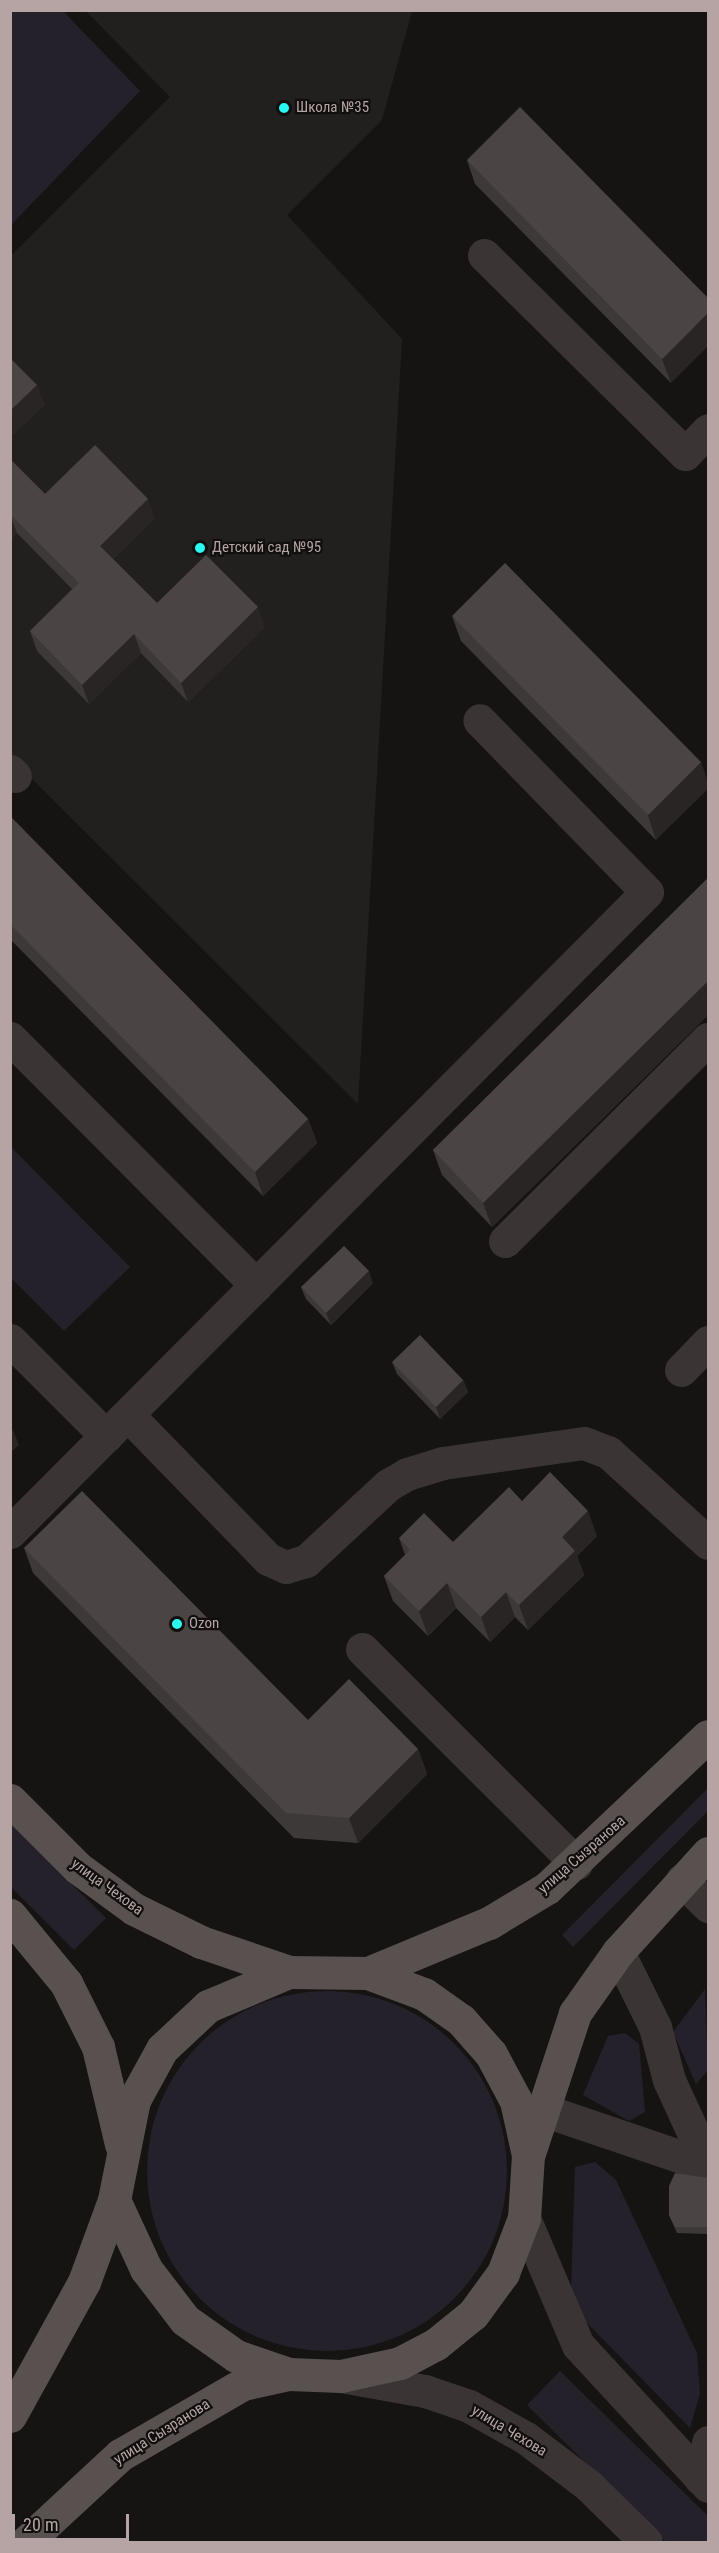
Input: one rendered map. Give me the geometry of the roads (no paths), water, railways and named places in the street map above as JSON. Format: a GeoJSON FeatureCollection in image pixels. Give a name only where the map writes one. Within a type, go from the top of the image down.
{"type":"FeatureCollection","features":[{"type":"Feature","properties":{"kind":"main road","name":"улица Сызранова"},"geometry":{"type":"LineString","coordinates":[[368,1973],[489,1923],[547,1888],[708,1736]]}},
{"type":"Feature","properties":{"kind":"main road","name":"улица Чехова"},"geometry":{"type":"LineString","coordinates":[[10,1800],[78,1869],[134,1910],[201,1942],[289,1972]]}},
{"type":"Feature","properties":{"kind":"main road"},"geometry":{"type":"LineString","coordinates":[[114,2200],[146,2269],[185,2320],[236,2356],[289,2373],[342,2376],[400,2363],[436,2344],[473,2314],[503,2273],[524,2218],[528,2155],[574,2013],[618,1952],[708,1853]]}},
{"type":"Feature","properties":{"kind":"main road"},"geometry":{"type":"LineString","coordinates":[[10,1915],[66,1983],[98,2047],[123,2152]]}},
{"type":"Feature","properties":{"kind":"main road"},"geometry":{"type":"LineString","coordinates":[[10,2416],[84,2282],[114,2200],[135,2100],[162,2049],[208,2006],[289,1972],[368,1973],[424,1994],[476,2037],[516,2101],[528,2155]]}},
{"type":"Feature","properties":{"kind":"main road","name":"улица Сызранова"},"geometry":{"type":"LineString","coordinates":[[26,2542],[120,2455],[243,2384],[289,2373]]}},
{"type":"Feature","properties":{"kind":"street"},"geometry":{"type":"LineString","coordinates":[[484,255],[685,454],[708,430]]}},
{"type":"Feature","properties":{"kind":"street"},"geometry":{"type":"LineString","coordinates":[[10,1532],[647,892],[479,720]]}},
{"type":"Feature","properties":{"kind":"street"},"geometry":{"type":"LineString","coordinates":[[10,1038],[256,1285]]}},
{"type":"Feature","properties":{"kind":"street"},"geometry":{"type":"LineString","coordinates":[[505,1241],[708,1039]]}},
{"type":"Feature","properties":{"kind":"street"},"geometry":{"type":"LineString","coordinates":[[10,1340],[117,1425],[268,1559],[286,1567],[306,1561],[388,1485],[407,1474],[443,1463],[584,1443],[608,1452],[708,1543]]}},
{"type":"Feature","properties":{"kind":"street"},"geometry":{"type":"LineString","coordinates":[[681,1370],[708,1342]]}},
{"type":"Feature","properties":{"kind":"street"},"geometry":{"type":"LineString","coordinates":[[362,1649],[576,1863]]}},
{"type":"Feature","properties":{"kind":"street"},"geometry":{"type":"LineString","coordinates":[[682,1880],[708,1906]]}},
{"type":"Feature","properties":{"kind":"street"},"geometry":{"type":"LineString","coordinates":[[618,1952],[655,2027],[669,2080],[708,2166]]}},
{"type":"Feature","properties":{"kind":"street"},"geometry":{"type":"LineString","coordinates":[[543,2110],[708,2166]]}},
{"type":"Feature","properties":{"kind":"street"},"geometry":{"type":"LineString","coordinates":[[524,2218],[578,2345],[704,2482]]}},
{"type":"Feature","properties":{"kind":"street","name":"улица Чехова"},"geometry":{"type":"LineString","coordinates":[[342,2376],[425,2391],[469,2406],[526,2438],[588,2485],[646,2542]]}},
{"type":"Feature","properties":{"kind":"street"},"geometry":{"type":"LineString","coordinates":[[704,2482],[708,2442]]}},
{"type":"Feature","properties":{"kind":"place","name":"Школа №35"},"geometry":{"type":"Point","coordinates":[284,108]}},
{"type":"Feature","properties":{"kind":"place","name":"Детский сад №95"},"geometry":{"type":"Point","coordinates":[200,548]}},
{"type":"Feature","properties":{"kind":"place","name":"Ozon"},"geometry":{"type":"Point","coordinates":[177,1624]}}]}
